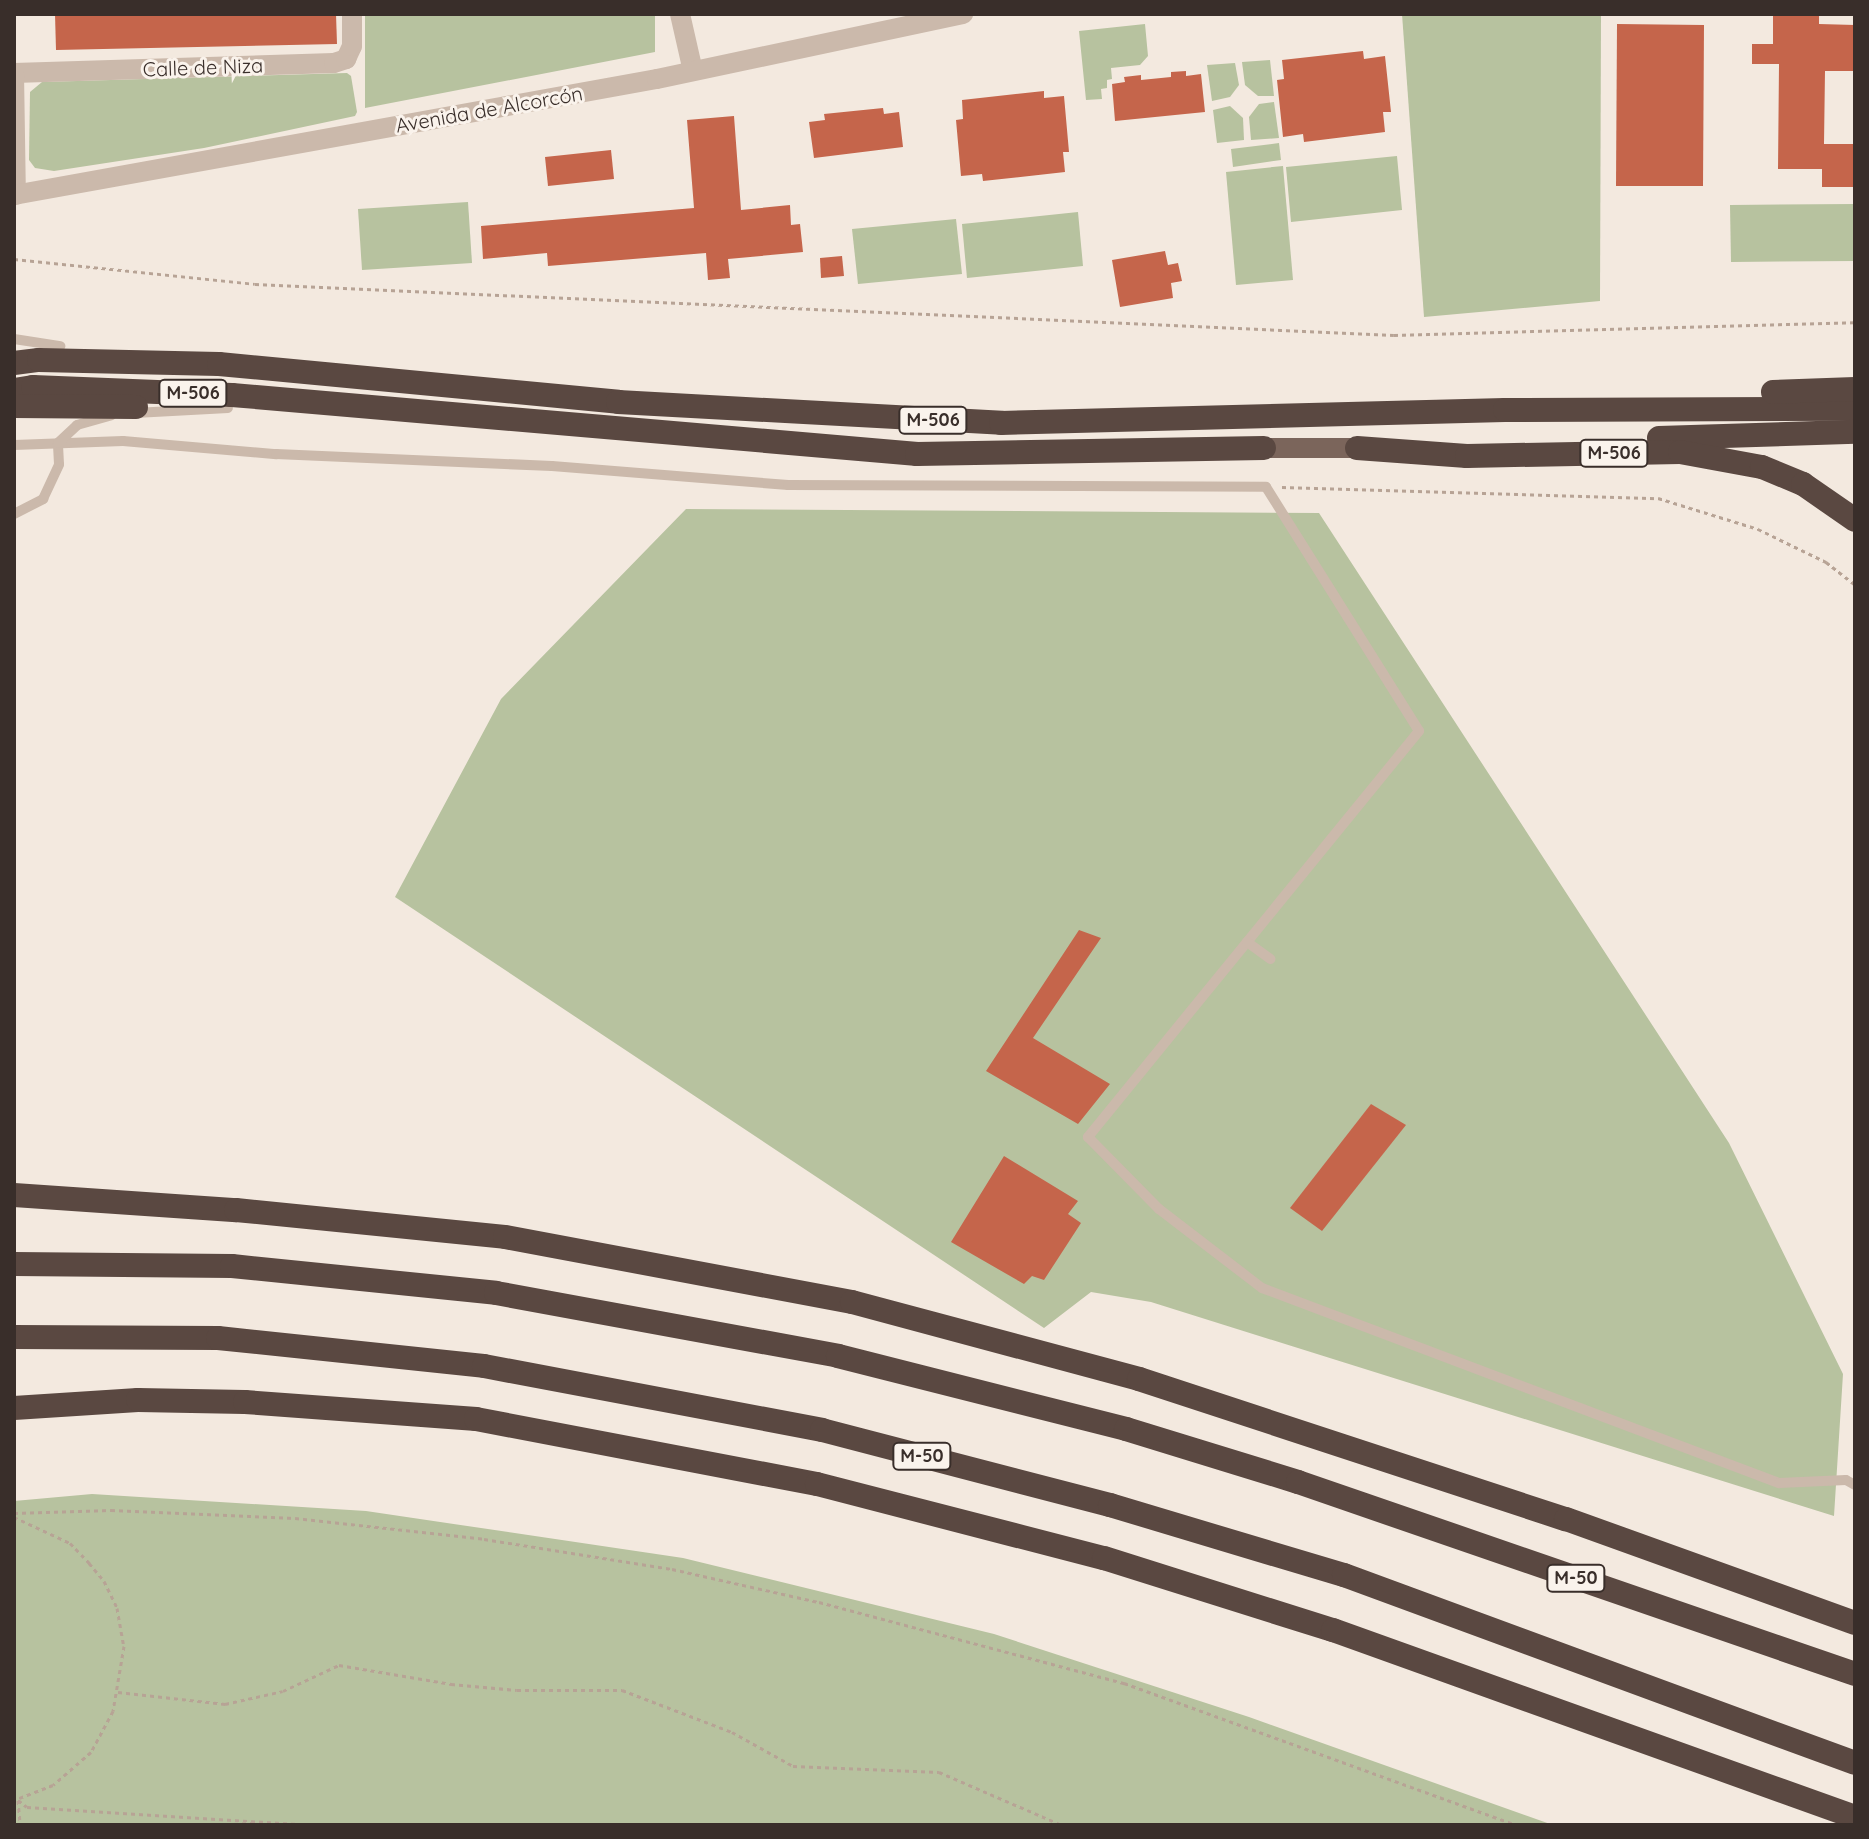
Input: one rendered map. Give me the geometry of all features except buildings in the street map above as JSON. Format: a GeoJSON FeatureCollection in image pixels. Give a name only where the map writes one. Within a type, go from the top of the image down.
{"type":"FeatureCollection","features":[{"type":"Feature","properties":{"kind":"highway"},"geometry":{"type":"LineString","coordinates":[[14,351],[60,346],[143,350],[219,364]]}},
{"type":"Feature","properties":{"kind":"highway","name":"M-506"},"geometry":{"type":"LineString","coordinates":[[14,363],[39,360],[219,364],[618,402],[1001,423],[1505,410],[1855,409]]}},
{"type":"Feature","properties":{"kind":"highway","name":"M-506"},"geometry":{"type":"LineString","coordinates":[[14,390],[33,387],[232,395],[917,454],[1264,448]]}},
{"type":"Feature","properties":{"kind":"highway"},"geometry":{"type":"LineString","coordinates":[[1505,410],[1855,389]]}},
{"type":"Feature","properties":{"kind":"highway"},"geometry":{"type":"LineString","coordinates":[[14,406],[371,409]]}},
{"type":"Feature","properties":{"kind":"highway","name":"M-506"},"geometry":{"type":"LineString","coordinates":[[1357,448],[1855,432]]}},
{"type":"Feature","properties":{"kind":"highway","name":"M-506"},"geometry":{"type":"LineString","coordinates":[[1357,448],[1467,456],[1680,452],[1762,467],[1803,484],[1855,520]]}},
{"type":"Feature","properties":{"kind":"highway"},"geometry":{"type":"LineString","coordinates":[[14,1195],[236,1210],[505,1237],[681,1267],[852,1302],[1139,1379],[1566,1519],[1855,1623]]}},
{"type":"Feature","properties":{"kind":"highway","name":"M-50"},"geometry":{"type":"LineString","coordinates":[[14,1264],[232,1266],[496,1293],[838,1356],[1126,1429],[1298,1482],[1855,1674]]}},
{"type":"Feature","properties":{"kind":"highway","name":"M-50"},"geometry":{"type":"LineString","coordinates":[[14,1337],[218,1338],[484,1366],[822,1430],[1110,1505],[1344,1575],[1855,1763]]}},
{"type":"Feature","properties":{"kind":"highway"},"geometry":{"type":"LineString","coordinates":[[14,1408],[138,1400],[245,1402],[476,1419],[817,1484],[1104,1558],[1333,1630],[1855,1817]]}},
{"type":"Feature","properties":{"kind":"highway"},"geometry":{"type":"LineString","coordinates":[[1737,1774],[1809,1814],[1838,1825]]}},
{"type":"Feature","properties":{"kind":"main road","name":"M-506"},"geometry":{"type":"LineString","coordinates":[[1264,448],[1357,448]]}},
{"type":"Feature","properties":{"kind":"street","name":"Calle de Niza"},"geometry":{"type":"LineString","coordinates":[[14,73],[334,63],[346,59],[352,46],[352,14]]}},
{"type":"Feature","properties":{"kind":"street"},"geometry":{"type":"LineString","coordinates":[[680,14],[693,71]]}},
{"type":"Feature","properties":{"kind":"street","name":"Avenida de Alcorcón"},"geometry":{"type":"LineString","coordinates":[[15,195],[693,71],[963,14]]}},
{"type":"Feature","properties":{"kind":"street"},"geometry":{"type":"LineString","coordinates":[[14,73],[15,195]]}},
{"type":"Feature","properties":{"kind":"lane"},"geometry":{"type":"LineString","coordinates":[[14,339],[60,346]]}},
{"type":"Feature","properties":{"kind":"lane"},"geometry":{"type":"LineString","coordinates":[[14,514],[43,499],[59,464],[58,443],[77,425],[115,414],[228,408]]}},
{"type":"Feature","properties":{"kind":"lane"},"geometry":{"type":"LineString","coordinates":[[14,445],[123,441],[276,454],[552,466],[788,485],[1266,487],[1419,731],[1088,1137],[1159,1209],[1262,1288],[1779,1483],[1846,1480],[1855,1485]]}},
{"type":"Feature","properties":{"kind":"lane"},"geometry":{"type":"LineString","coordinates":[[1247,942],[1270,959]]}},
{"type":"Feature","properties":{"kind":"path"},"geometry":{"type":"LineString","coordinates":[[14,259],[255,284],[1394,335],[1855,322]]}},
{"type":"Feature","properties":{"kind":"path"},"geometry":{"type":"LineString","coordinates":[[1266,487],[1658,498],[1758,529],[1826,562],[1855,585]]}},
{"type":"Feature","properties":{"kind":"path"},"geometry":{"type":"LineString","coordinates":[[14,1515],[111,1510],[295,1518],[484,1539],[672,1569],[819,1602],[1124,1683],[1517,1825]]}},
{"type":"Feature","properties":{"kind":"path"},"geometry":{"type":"LineString","coordinates":[[14,1515],[70,1543],[104,1581],[117,1608],[124,1646],[113,1711],[91,1752],[53,1785],[16,1800]]}},
{"type":"Feature","properties":{"kind":"path"},"geometry":{"type":"LineString","coordinates":[[118,1692],[225,1704],[283,1691],[339,1665],[451,1684],[517,1690],[622,1690],[732,1732],[793,1766],[939,1772],[1062,1825]]}},
{"type":"Feature","properties":{"kind":"path"},"geometry":{"type":"LineString","coordinates":[[16,1800],[20,1823]]}},
{"type":"Feature","properties":{"kind":"path"},"geometry":{"type":"LineString","coordinates":[[16,1800],[27,1807],[314,1825]]}},
{"type":"Feature","properties":{"kind":"path"},"geometry":{"type":"LineString","coordinates":[[640,1825],[678,1825]]}},
{"type":"Feature","properties":{"kind":"green space"},"geometry":{"type":"Polygon","coordinates":[[[365,14],[655,14],[655,52],[365,108],[365,14]]]}},
{"type":"Feature","properties":{"kind":"green space"},"geometry":{"type":"Polygon","coordinates":[[[1402,14],[1601,14],[1600,301],[1424,317],[1402,14]]]}},
{"type":"Feature","properties":{"kind":"green space"},"geometry":{"type":"Polygon","coordinates":[[[1145,24],[1148,56],[1140,65],[1111,68],[1112,79],[1107,80],[1107,88],[1101,89],[1102,99],[1086,100],[1079,31],[1145,24]]]}},
{"type":"Feature","properties":{"kind":"green space"},"geometry":{"type":"Polygon","coordinates":[[[1270,60],[1274,96],[1258,96],[1245,85],[1242,62],[1270,60]]]}},
{"type":"Feature","properties":{"kind":"green space"},"geometry":{"type":"Polygon","coordinates":[[[1235,63],[1239,85],[1230,97],[1212,101],[1207,65],[1235,63]]]}},
{"type":"Feature","properties":{"kind":"green space"},"geometry":{"type":"Polygon","coordinates":[[[347,73],[351,76],[355,116],[204,148],[54,171],[35,168],[29,160],[30,92],[42,82],[347,73]]]}},
{"type":"Feature","properties":{"kind":"green space"},"geometry":{"type":"Polygon","coordinates":[[[1274,102],[1279,138],[1251,140],[1249,117],[1259,104],[1274,102]]]}},
{"type":"Feature","properties":{"kind":"green space"},"geometry":{"type":"Polygon","coordinates":[[[1230,106],[1243,118],[1244,140],[1217,143],[1213,110],[1230,106]]]}},
{"type":"Feature","properties":{"kind":"green space"},"geometry":{"type":"Polygon","coordinates":[[[1279,143],[1281,160],[1233,167],[1231,149],[1279,143]]]}},
{"type":"Feature","properties":{"kind":"green space"},"geometry":{"type":"Polygon","coordinates":[[[1397,156],[1402,210],[1291,222],[1286,167],[1397,156]]]}},
{"type":"Feature","properties":{"kind":"green space"},"geometry":{"type":"Polygon","coordinates":[[[1283,166],[1293,280],[1236,285],[1226,172],[1283,166]]]}},
{"type":"Feature","properties":{"kind":"green space"},"geometry":{"type":"Polygon","coordinates":[[[468,202],[472,263],[362,270],[358,209],[468,202]]]}},
{"type":"Feature","properties":{"kind":"green space"},"geometry":{"type":"Polygon","coordinates":[[[1855,204],[1855,261],[1731,262],[1730,205],[1855,204]]]}},
{"type":"Feature","properties":{"kind":"green space"},"geometry":{"type":"Polygon","coordinates":[[[1078,212],[1083,266],[967,278],[962,224],[1078,212]]]}},
{"type":"Feature","properties":{"kind":"green space"},"geometry":{"type":"Polygon","coordinates":[[[956,219],[962,274],[858,284],[852,229],[956,219]]]}},
{"type":"Feature","properties":{"kind":"green space"},"geometry":{"type":"Polygon","coordinates":[[[686,509],[1319,513],[1729,1143],[1843,1374],[1834,1516],[1151,1302],[1091,1292],[1044,1328],[395,897],[501,699],[686,509]]]}},
{"type":"Feature","properties":{"kind":"green space"},"geometry":{"type":"Polygon","coordinates":[[[92,1494],[366,1511],[683,1558],[994,1634],[1249,1717],[1553,1825],[14,1824],[14,1501],[92,1494]]]}}]}
